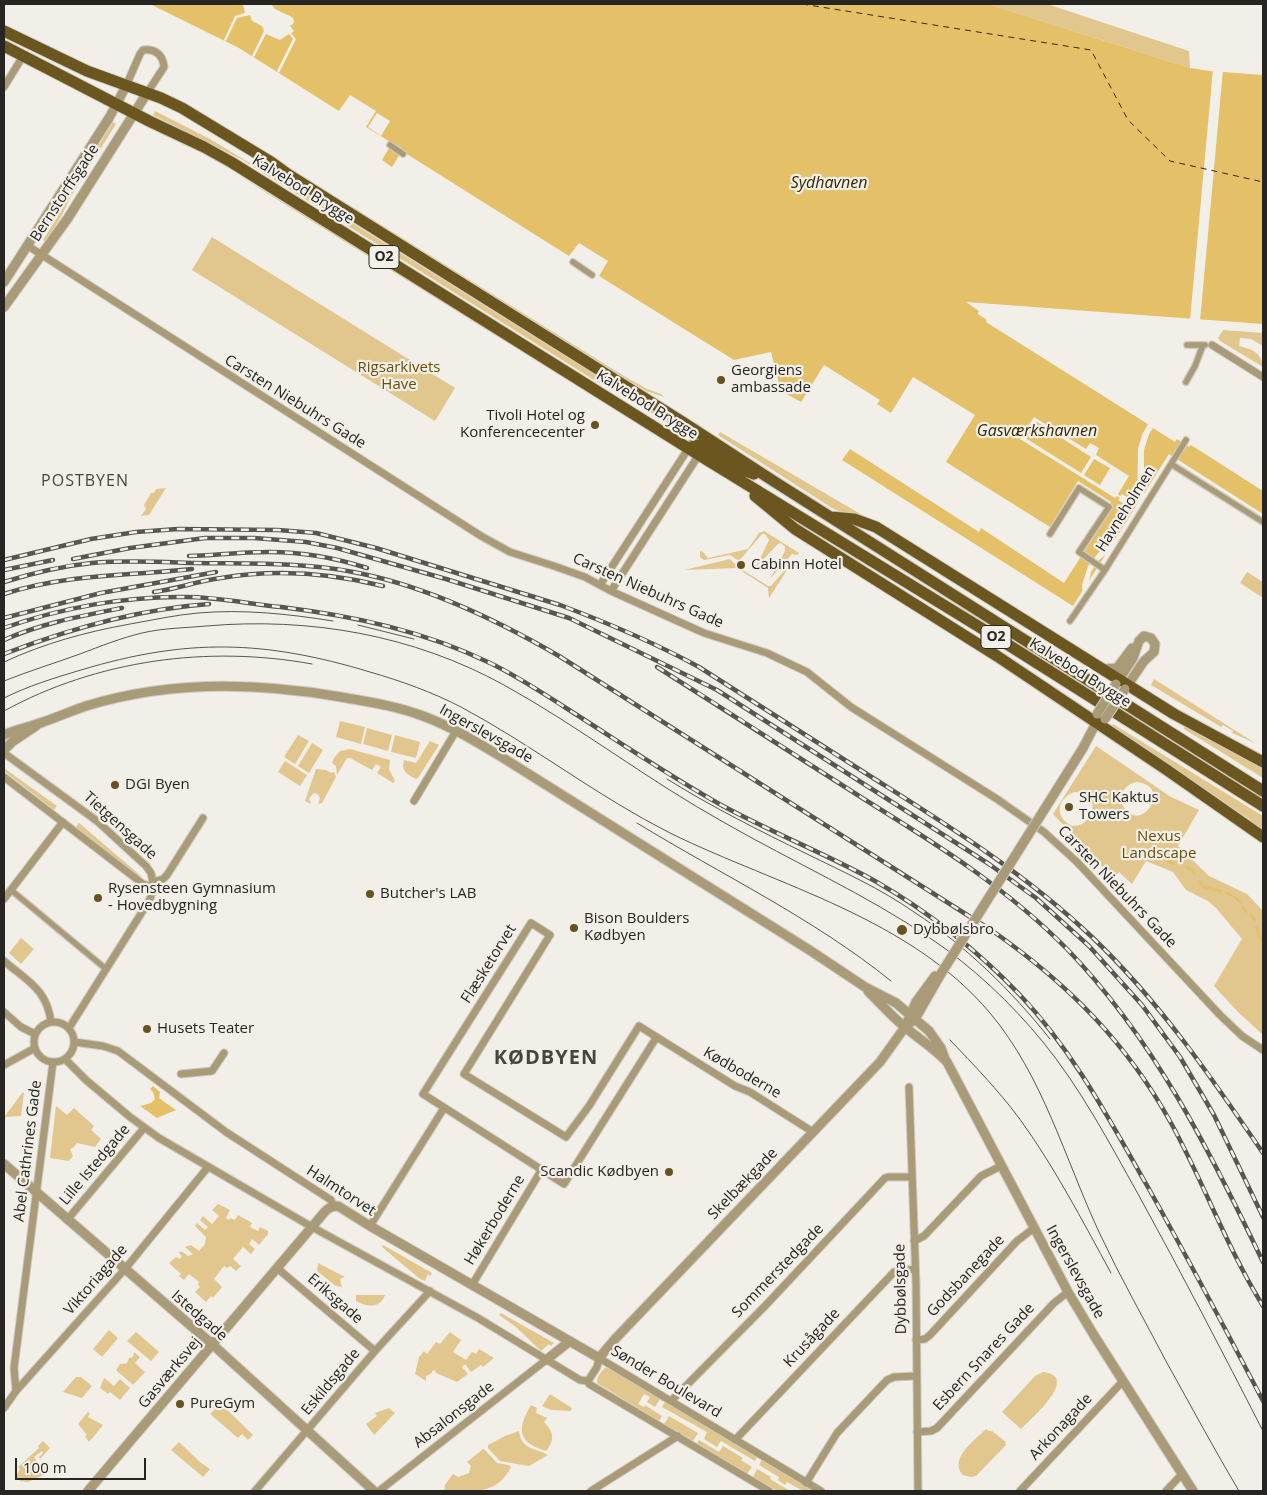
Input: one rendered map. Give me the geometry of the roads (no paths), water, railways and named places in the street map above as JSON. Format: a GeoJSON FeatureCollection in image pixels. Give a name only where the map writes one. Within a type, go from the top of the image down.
{"type":"FeatureCollection","features":[{"type":"Feature","properties":{"kind":"main road","name":"Kalvebod Brygge"},"geometry":{"type":"LineString","coordinates":[[4,31],[74,65],[147,93],[206,121],[1263,790]]}},
{"type":"Feature","properties":{"kind":"main road","name":"Kalvebod Brygge"},"geometry":{"type":"LineString","coordinates":[[4,46],[231,162],[689,449],[701,451],[727,472],[1007,644],[1263,806]]}},
{"type":"Feature","properties":{"kind":"main road"},"geometry":{"type":"LineString","coordinates":[[701,451],[775,482]]}},
{"type":"Feature","properties":{"kind":"main road"},"geometry":{"type":"LineString","coordinates":[[727,472],[796,529],[1100,719],[1167,770],[1263,837]]}},
{"type":"Feature","properties":{"kind":"main road"},"geometry":{"type":"LineString","coordinates":[[829,517],[854,519],[876,526],[1104,669],[1122,684],[1263,762]]}},
{"type":"Feature","properties":{"kind":"street"},"geometry":{"type":"LineString","coordinates":[[126,86],[140,54],[143,50],[149,49],[160,54],[164,67],[147,93]]}},
{"type":"Feature","properties":{"kind":"street"},"geometry":{"type":"LineString","coordinates":[[4,87],[23,56]]}},
{"type":"Feature","properties":{"kind":"street","name":"Bernstorffsgade"},"geometry":{"type":"LineString","coordinates":[[4,282],[117,104],[126,86]]}},
{"type":"Feature","properties":{"kind":"street","name":"Bernstorffsgade"},"geometry":{"type":"LineString","coordinates":[[4,307],[68,218],[147,93]]}},
{"type":"Feature","properties":{"kind":"street"},"geometry":{"type":"LineString","coordinates":[[390,145],[403,154]]}},
{"type":"Feature","properties":{"kind":"street","name":"Carsten Niebuhrs Gade"},"geometry":{"type":"LineString","coordinates":[[28,246],[481,536],[510,552],[585,577],[611,591],[704,633],[767,653],[807,672],[851,707],[997,799],[1044,832],[1077,862],[1220,1015],[1242,1036],[1263,1050]]}},
{"type":"Feature","properties":{"kind":"street"},"geometry":{"type":"LineString","coordinates":[[574,262],[592,275]]}},
{"type":"Feature","properties":{"kind":"street"},"geometry":{"type":"LineString","coordinates":[[1187,345],[1212,345],[1263,377]]}},
{"type":"Feature","properties":{"kind":"street"},"geometry":{"type":"LineString","coordinates":[[1186,382],[1196,366],[1204,345]]}},
{"type":"Feature","properties":{"kind":"street"},"geometry":{"type":"LineString","coordinates":[[600,585],[699,432]]}},
{"type":"Feature","properties":{"kind":"street"},"geometry":{"type":"LineString","coordinates":[[611,591],[701,451],[699,432]]}},
{"type":"Feature","properties":{"kind":"street"},"geometry":{"type":"LineString","coordinates":[[1172,461],[1186,440]]}},
{"type":"Feature","properties":{"kind":"street","name":"Havneholmen"},"geometry":{"type":"LineString","coordinates":[[1070,621],[1102,568],[1172,461],[1263,522]]}},
{"type":"Feature","properties":{"kind":"street"},"geometry":{"type":"LineString","coordinates":[[1050,534],[1079,488],[1109,507],[1079,552],[1102,568]]}},
{"type":"Feature","properties":{"kind":"street"},"geometry":{"type":"LineString","coordinates":[[1104,669],[1119,667],[1140,638],[1144,636],[1151,638],[1155,644],[1155,650],[1122,684]]}},
{"type":"Feature","properties":{"kind":"street"},"geometry":{"type":"LineString","coordinates":[[905,1027],[942,972],[1122,684],[1140,638]]}},
{"type":"Feature","properties":{"kind":"street","name":"Ingerslevsgade"},"geometry":{"type":"LineString","coordinates":[[4,735],[86,706],[140,693],[182,687],[236,685],[296,689],[366,701],[414,713],[456,730],[521,768],[794,940],[865,987],[896,1003],[928,1031],[938,1043],[1068,1292],[1193,1491]]}},
{"type":"Feature","properties":{"kind":"street","name":"Ingerslevsgade"},"geometry":{"type":"LineString","coordinates":[[4,752],[12,742],[41,723]]}},
{"type":"Feature","properties":{"kind":"street"},"geometry":{"type":"LineString","coordinates":[[414,801],[456,730]]}},
{"type":"Feature","properties":{"kind":"street","name":"Tietgensgade"},"geometry":{"type":"LineString","coordinates":[[4,752],[73,802],[115,836],[146,866],[151,873],[153,885],[145,885],[4,777]]}},
{"type":"Feature","properties":{"kind":"street"},"geometry":{"type":"LineString","coordinates":[[69,1028],[148,901],[153,885],[167,875],[203,818]]}},
{"type":"Feature","properties":{"kind":"street"},"geometry":{"type":"LineString","coordinates":[[4,899],[63,822]]}},
{"type":"Feature","properties":{"kind":"street"},"geometry":{"type":"LineString","coordinates":[[11,890],[106,969]]}},
{"type":"Feature","properties":{"kind":"street","name":"Flæsketorvet"},"geometry":{"type":"LineString","coordinates":[[531,923],[550,935],[464,1074],[566,1137],[589,1106],[639,1026],[656,1038],[564,1184],[423,1094],[531,923]]}},
{"type":"Feature","properties":{"kind":"street"},"geometry":{"type":"LineString","coordinates":[[4,961],[43,995],[49,1009],[51,1022]]}},
{"type":"Feature","properties":{"kind":"street","name":"Ingerslevsgade"},"geometry":{"type":"LineString","coordinates":[[865,987],[885,1010],[945,1059]]}},
{"type":"Feature","properties":{"kind":"street"},"geometry":{"type":"LineString","coordinates":[[4,1012],[21,1027],[35,1034]]}},
{"type":"Feature","properties":{"kind":"street"},"geometry":{"type":"LineString","coordinates":[[51,1022],[60,1022],[69,1028],[74,1042],[72,1052],[65,1059],[53,1062],[42,1058],[35,1048],[34,1041],[35,1034],[42,1026],[51,1022]]}},
{"type":"Feature","properties":{"kind":"street","name":"Skelbækgade"},"geometry":{"type":"LineString","coordinates":[[599,1358],[880,1062],[905,1027]]}},
{"type":"Feature","properties":{"kind":"street","name":"Kødboderne"},"geometry":{"type":"LineString","coordinates":[[656,1038],[735,1086],[750,1092],[812,1132]]}},
{"type":"Feature","properties":{"kind":"street","name":"Halmtorvet"},"geometry":{"type":"LineString","coordinates":[[74,1042],[103,1046],[122,1053],[206,1118],[331,1200],[334,1206],[338,1206],[599,1358]]}},
{"type":"Feature","properties":{"kind":"street"},"geometry":{"type":"LineString","coordinates":[[4,1065],[35,1048]]}},
{"type":"Feature","properties":{"kind":"street"},"geometry":{"type":"LineString","coordinates":[[181,1074],[212,1071],[224,1053]]}},
{"type":"Feature","properties":{"kind":"street"},"geometry":{"type":"LineString","coordinates":[[65,1059],[86,1080],[144,1128],[312,1227],[478,1318],[580,1380],[588,1381],[589,1384],[770,1491]]}},
{"type":"Feature","properties":{"kind":"street","name":"Abel Cathrines Gade"},"geometry":{"type":"LineString","coordinates":[[16,1391],[14,1368],[53,1062]]}},
{"type":"Feature","properties":{"kind":"street","name":"Dybbølsgade"},"geometry":{"type":"LineString","coordinates":[[909,1087],[915,1269],[918,1491]]}},
{"type":"Feature","properties":{"kind":"street"},"geometry":{"type":"LineString","coordinates":[[370,1226],[444,1108]]}},
{"type":"Feature","properties":{"kind":"street","name":"Lille Istedgade"},"geometry":{"type":"LineString","coordinates":[[67,1220],[144,1128]]}},
{"type":"Feature","properties":{"kind":"street","name":"Istedgade"},"geometry":{"type":"LineString","coordinates":[[4,1164],[212,1344],[374,1491]]}},
{"type":"Feature","properties":{"kind":"street"},"geometry":{"type":"LineString","coordinates":[[914,1241],[924,1236],[981,1176],[1001,1166]]}},
{"type":"Feature","properties":{"kind":"street","name":"Viktoriagade"},"geometry":{"type":"LineString","coordinates":[[4,1408],[16,1391],[125,1270],[208,1167]]}},
{"type":"Feature","properties":{"kind":"street","name":"Høkerboderne"},"geometry":{"type":"LineString","coordinates":[[472,1285],[542,1170]]}},
{"type":"Feature","properties":{"kind":"street","name":"Sommerstedgade"},"geometry":{"type":"LineString","coordinates":[[671,1401],[765,1306],[885,1178],[912,1177]]}},
{"type":"Feature","properties":{"kind":"street","name":"Gasværksvej"},"geometry":{"type":"LineString","coordinates":[[88,1491],[329,1207],[334,1206]]}},
{"type":"Feature","properties":{"kind":"street","name":"Godsbanegade"},"geometry":{"type":"LineString","coordinates":[[916,1340],[925,1339],[930,1335],[1017,1241],[1034,1228]]}},
{"type":"Feature","properties":{"kind":"street","name":"Eriksgade"},"geometry":{"type":"LineString","coordinates":[[277,1268],[374,1351]]}},
{"type":"Feature","properties":{"kind":"street","name":"Krusågade"},"geometry":{"type":"LineString","coordinates":[[735,1440],[894,1272],[915,1269]]}},
{"type":"Feature","properties":{"kind":"street","name":"Eskildsgade"},"geometry":{"type":"LineString","coordinates":[[254,1491],[374,1351],[430,1291]]}},
{"type":"Feature","properties":{"kind":"street","name":"Esbern Snares Gade"},"geometry":{"type":"LineString","coordinates":[[917,1432],[931,1431],[937,1428],[1054,1303],[1068,1292]]}},
{"type":"Feature","properties":{"kind":"street"},"geometry":{"type":"LineString","coordinates":[[546,1360],[570,1341]]}},
{"type":"Feature","properties":{"kind":"street","name":"Sønder Boulevard"},"geometry":{"type":"LineString","coordinates":[[588,1381],[599,1358],[821,1491]]}},
{"type":"Feature","properties":{"kind":"street","name":"Absalonsgade"},"geometry":{"type":"LineString","coordinates":[[379,1491],[546,1360]]}},
{"type":"Feature","properties":{"kind":"street"},"geometry":{"type":"LineString","coordinates":[[806,1483],[837,1433],[887,1380],[894,1377],[916,1376]]}},
{"type":"Feature","properties":{"kind":"street","name":"Arkonagade"},"geometry":{"type":"LineString","coordinates":[[1020,1491],[1123,1380]]}},
{"type":"Feature","properties":{"kind":"street"},"geometry":{"type":"LineString","coordinates":[[591,1491],[678,1436]]}},
{"type":"Feature","properties":{"kind":"street"},"geometry":{"type":"LineString","coordinates":[[1166,1491],[1182,1474]]}},
{"type":"Feature","properties":{"kind":"water","name":"Sydhavnen"},"geometry":{"type":"Polygon","coordinates":[[[150,4],[988,4],[1190,68],[1263,75],[1263,324],[966,302],[979,311],[978,314],[987,320],[986,322],[1175,441],[1177,439],[1189,447],[1191,445],[1263,491],[1263,514],[1169,454],[1073,606],[842,460],[850,449],[979,532],[981,528],[1064,583],[1112,508],[1109,506],[1111,502],[1078,481],[1050,527],[946,462],[975,415],[913,377],[891,413],[877,404],[880,400],[824,365],[801,402],[781,391],[771,352],[734,360],[599,276],[608,261],[579,243],[569,256],[402,151],[392,167],[382,160],[392,143],[366,127],[376,111],[350,95],[339,111],[239,48],[150,4]]]}},
{"type":"Feature","properties":{"kind":"water"},"geometry":{"type":"Polygon","coordinates":[[[153,1086],[160,1092],[159,1098],[176,1110],[157,1118],[140,1106],[151,1103],[155,1099],[150,1089],[153,1086]]]}},
{"type":"Feature","properties":{"kind":"waterway"},"geometry":{"type":"LineString","coordinates":[[1147,850],[1157,853]]}},
{"type":"Feature","properties":{"kind":"waterway"},"geometry":{"type":"LineString","coordinates":[[1166,858],[1174,864]]}},
{"type":"Feature","properties":{"kind":"waterway"},"geometry":{"type":"LineString","coordinates":[[1186,867],[1193,870],[1194,874]]}},
{"type":"Feature","properties":{"kind":"waterway"},"geometry":{"type":"LineString","coordinates":[[1200,882],[1204,887],[1221,891]]}},
{"type":"Feature","properties":{"kind":"waterway"},"geometry":{"type":"LineString","coordinates":[[1226,893],[1231,895]]}},
{"type":"Feature","properties":{"kind":"waterway"},"geometry":{"type":"LineString","coordinates":[[1235,897],[1240,902]]}},
{"type":"Feature","properties":{"kind":"waterway"},"geometry":{"type":"LineString","coordinates":[[1242,907],[1246,912]]}},
{"type":"Feature","properties":{"kind":"waterway"},"geometry":{"type":"LineString","coordinates":[[1251,915],[1255,920]]}},
{"type":"Feature","properties":{"kind":"waterway"},"geometry":{"type":"LineString","coordinates":[[1256,927],[1261,940]]}},
{"type":"Feature","properties":{"kind":"tram line"},"geometry":{"type":"LineString","coordinates":[[4,662],[35,649],[82,635],[172,616],[215,612],[249,612],[283,614],[333,621]]}},
{"type":"Feature","properties":{"kind":"tram line"},"geometry":{"type":"LineString","coordinates":[[4,681],[119,640],[142,633],[166,629],[245,624],[284,624],[360,633],[397,642],[434,653],[504,685],[560,718],[697,807],[880,907],[930,938],[976,973],[1018,1013],[1057,1060],[1094,1116],[1127,1174],[1186,1282],[1263,1431]]}},
{"type":"Feature","properties":{"kind":"tram line"},"geometry":{"type":"LineString","coordinates":[[358,625],[414,639]]}},
{"type":"Feature","properties":{"kind":"tram line"},"geometry":{"type":"LineString","coordinates":[[4,698],[51,679],[81,670],[156,652],[191,648],[260,649],[331,661],[393,679],[439,696],[488,722],[645,820],[713,853],[841,907],[882,928],[922,952],[958,980],[990,1013],[1009,1038],[1025,1064],[1052,1119],[1099,1232],[1115,1265],[1167,1363],[1239,1491]]}},
{"type":"Feature","properties":{"kind":"tram line"},"geometry":{"type":"LineString","coordinates":[[4,711],[77,679],[154,661],[193,657],[233,656],[273,658],[312,664]]}},
{"type":"Feature","properties":{"kind":"tram line"},"geometry":{"type":"LineString","coordinates":[[667,779],[772,837],[875,888],[914,912],[970,954],[1004,986],[1050,1039]]}},
{"type":"Feature","properties":{"kind":"tram line"},"geometry":{"type":"LineString","coordinates":[[637,823],[799,917],[861,958],[891,981]]}},
{"type":"Feature","properties":{"kind":"tram line"},"geometry":{"type":"LineString","coordinates":[[950,1040],[1003,1098],[1032,1136],[1111,1273]]}},
{"type":"Feature","properties":{"kind":"railway"},"geometry":{"type":"LineString","coordinates":[[4,560],[91,539],[136,532],[178,529],[278,530],[316,533],[376,548],[560,605],[613,626],[682,658],[963,836],[1017,874],[1068,915],[1140,987],[1162,1013],[1204,1068],[1263,1153]]}},
{"type":"Feature","properties":{"kind":"railway"},"geometry":{"type":"LineString","coordinates":[[73,559],[130,548],[205,538],[254,538],[306,542],[337,548],[446,579],[569,618],[717,690],[989,864],[1036,898],[1089,946],[1142,1005],[1180,1057],[1214,1115],[1263,1217]]}},
{"type":"Feature","properties":{"kind":"railway"},"geometry":{"type":"LineString","coordinates":[[189,556],[281,552],[306,554],[367,568]]}},
{"type":"Feature","properties":{"kind":"railway"},"geometry":{"type":"LineString","coordinates":[[4,570],[53,560]]}},
{"type":"Feature","properties":{"kind":"railway"},"geometry":{"type":"LineString","coordinates":[[4,582],[59,568],[105,562],[274,564],[334,569],[380,578],[459,605],[559,656],[994,932],[1071,994],[1115,1041],[1154,1094],[1183,1146],[1238,1261],[1263,1306]]}},
{"type":"Feature","properties":{"kind":"railway"},"geometry":{"type":"LineString","coordinates":[[4,594],[27,587],[74,579],[192,569]]}},
{"type":"Feature","properties":{"kind":"railway"},"geometry":{"type":"LineString","coordinates":[[4,618],[101,593],[216,572]]}},
{"type":"Feature","properties":{"kind":"railway"},"geometry":{"type":"LineString","coordinates":[[154,592],[212,579],[241,575],[282,573],[323,575],[383,586]]}},
{"type":"Feature","properties":{"kind":"railway"},"geometry":{"type":"LineString","coordinates":[[4,628],[70,609],[117,601],[163,597],[221,599],[335,615],[388,626],[440,642],[510,673],[703,795],[856,871],[895,893],[952,933],[1004,978],[1057,1040],[1090,1088],[1149,1189],[1263,1401]]}},
{"type":"Feature","properties":{"kind":"railway"},"geometry":{"type":"LineString","coordinates":[[4,654],[54,636],[105,621],[157,610],[209,604]]}},
{"type":"Feature","properties":{"kind":"railway"},"geometry":{"type":"LineString","coordinates":[[4,640],[47,625],[122,608]]}},
{"type":"Feature","properties":{"kind":"railway"},"geometry":{"type":"LineString","coordinates":[[657,667],[946,851],[997,887],[1067,949],[1098,983],[1153,1058],[1200,1138],[1263,1262]]}},
{"type":"Feature","properties":{"kind":"place","name":"Georgiens ambassade"},"geometry":{"type":"Point","coordinates":[721,380]}},
{"type":"Feature","properties":{"kind":"place","name":"Tivoli Hotel og Konferencecenter"},"geometry":{"type":"Point","coordinates":[595,425]}},
{"type":"Feature","properties":{"kind":"place","name":"Cabinn Hotel"},"geometry":{"type":"Point","coordinates":[741,565]}},
{"type":"Feature","properties":{"kind":"place","name":"DGI Byen"},"geometry":{"type":"Point","coordinates":[115,785]}},
{"type":"Feature","properties":{"kind":"place","name":"SHC Kaktus Towers"},"geometry":{"type":"Point","coordinates":[1069,807]}},
{"type":"Feature","properties":{"kind":"place","name":"Butcher's LAB"},"geometry":{"type":"Point","coordinates":[370,894]}},
{"type":"Feature","properties":{"kind":"place","name":"Rysensteen Gymnasium - Hovedbygning"},"geometry":{"type":"Point","coordinates":[98,898]}},
{"type":"Feature","properties":{"kind":"place","name":"Bison Boulders Kødbyen"},"geometry":{"type":"Point","coordinates":[574,928]}},
{"type":"Feature","properties":{"kind":"place","name":"Dybbølsbro"},"geometry":{"type":"Point","coordinates":[902,930]}},
{"type":"Feature","properties":{"kind":"place","name":"Husets Teater"},"geometry":{"type":"Point","coordinates":[147,1029]}},
{"type":"Feature","properties":{"kind":"place","name":"Scandic Kødbyen"},"geometry":{"type":"Point","coordinates":[669,1172]}},
{"type":"Feature","properties":{"kind":"place","name":"PureGym"},"geometry":{"type":"Point","coordinates":[180,1404]}},
{"type":"Feature","properties":{"kind":"district","name":"POSTBYEN"},"geometry":{"type":"Point","coordinates":[85,481]}},
{"type":"Feature","properties":{"kind":"district","name":"KØDBYEN"},"geometry":{"type":"Point","coordinates":[546,1058]}},
{"type":"Feature","properties":{"kind":"park label","name":"Rigsarkivets Have"},"geometry":{"type":"Point","coordinates":[399,376]}},
{"type":"Feature","properties":{"kind":"park label","name":"Nexus Landscape"},"geometry":{"type":"Point","coordinates":[1159,846]}},
{"type":"Feature","properties":{"kind":"water label","name":"Gasværkshavnen"},"geometry":{"type":"Point","coordinates":[1037,431]}}]}
